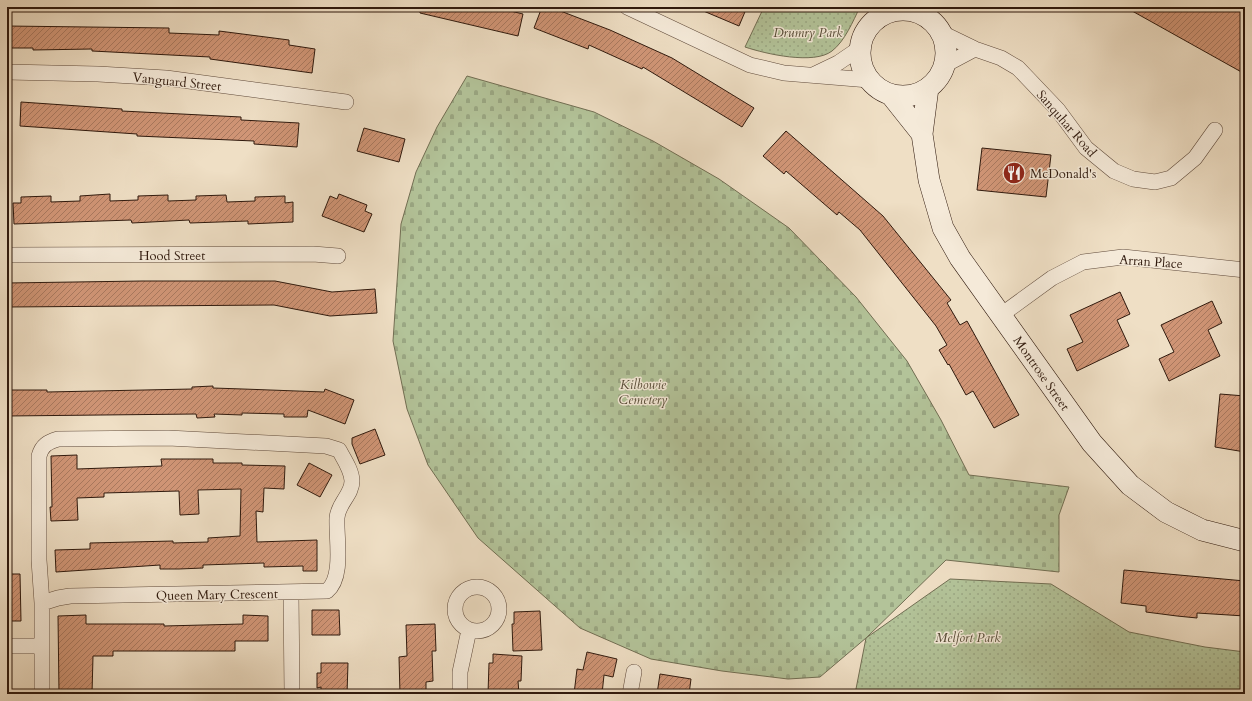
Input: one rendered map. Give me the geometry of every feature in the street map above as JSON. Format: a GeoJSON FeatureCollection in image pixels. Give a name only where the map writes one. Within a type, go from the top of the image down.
{"type":"FeatureCollection","features":[{"type":"Feature","properties":{"kind":"street"},"geometry":{"type":"LineString","coordinates":[[627,7],[750,65],[784,73],[869,80]]}},
{"type":"Feature","properties":{"kind":"street"},"geometry":{"type":"LineString","coordinates":[[907,9],[920,10],[942,33],[946,48],[945,65],[939,78],[928,88],[917,94],[904,96],[891,95],[875,86],[869,80],[861,65],[860,48],[863,36],[869,25],[881,12],[907,9]]}},
{"type":"Feature","properties":{"kind":"street","name":"Sanquhar Road"},"geometry":{"type":"LineString","coordinates":[[942,33],[975,49],[1001,58],[1018,68],[1058,110],[1086,148],[1114,171],[1133,179],[1155,182],[1171,178],[1195,158],[1215,130]]}},
{"type":"Feature","properties":{"kind":"street"},"geometry":{"type":"LineString","coordinates":[[812,76],[838,63],[860,48]]}},
{"type":"Feature","properties":{"kind":"street"},"geometry":{"type":"LineString","coordinates":[[945,65],[975,49]]}},
{"type":"Feature","properties":{"kind":"street","name":"Vanguard Street"},"geometry":{"type":"LineString","coordinates":[[7,72],[98,74],[166,78],[320,97],[346,102]]}},
{"type":"Feature","properties":{"kind":"street","name":"Montrose Street"},"geometry":{"type":"LineString","coordinates":[[928,88],[922,134],[929,180],[943,228],[960,258],[1092,443],[1130,485],[1166,512],[1202,530],[1245,541]]}},
{"type":"Feature","properties":{"kind":"street","name":"Montrose Street"},"geometry":{"type":"LineString","coordinates":[[891,95],[922,134]]}},
{"type":"Feature","properties":{"kind":"street","name":"Hood Street"},"geometry":{"type":"LineString","coordinates":[[7,255],[313,254],[338,256]]}},
{"type":"Feature","properties":{"kind":"street","name":"Arran Place"},"geometry":{"type":"LineString","coordinates":[[1001,315],[1052,278],[1083,262],[1123,258],[1245,270]]}},
{"type":"Feature","properties":{"kind":"street"},"geometry":{"type":"LineString","coordinates":[[42,694],[42,603],[39,560],[39,456],[44,445],[58,439],[168,438],[237,440],[326,446],[339,450],[351,473],[352,481],[351,489],[338,510],[337,577],[332,587],[327,591],[291,593]]}},
{"type":"Feature","properties":{"kind":"street","name":"Queen Mary Crescent"},"geometry":{"type":"LineString","coordinates":[[42,603],[70,596],[291,593],[292,694]]}},
{"type":"Feature","properties":{"kind":"street"},"geometry":{"type":"LineString","coordinates":[[460,694],[460,672],[469,630]]}},
{"type":"Feature","properties":{"kind":"street"},"geometry":{"type":"LineString","coordinates":[[7,646],[42,646]]}},
{"type":"Feature","properties":{"kind":"street"},"geometry":{"type":"LineString","coordinates":[[630,694],[634,672]]}},
{"type":"Feature","properties":{"kind":"green space","name":"Drumry Park"},"geometry":{"type":"Polygon","coordinates":[[[764,7],[860,7],[845,36],[837,47],[824,55],[802,58],[765,53],[745,47],[764,7]]]}},
{"type":"Feature","properties":{"kind":"green space","name":"Kilbowie Cemetery"},"geometry":{"type":"Polygon","coordinates":[[[467,76],[594,112],[653,141],[719,179],[789,228],[856,297],[907,361],[941,420],[969,475],[1069,487],[1059,515],[1059,572],[946,560],[866,638],[820,677],[788,679],[722,671],[651,659],[580,628],[478,538],[428,465],[407,409],[393,341],[401,224],[416,172],[437,127],[467,76]]]}},
{"type":"Feature","properties":{"kind":"green space","name":"Melfort Park"},"geometry":{"type":"Polygon","coordinates":[[[950,579],[1051,584],[1129,632],[1205,647],[1245,652],[1245,694],[855,694],[866,638],[950,579]]]}},
{"type":"Feature","properties":{"kind":"building"},"geometry":{"type":"Polygon","coordinates":[[[420,7],[494,7],[523,14],[518,36],[420,13],[420,7]]]}},
{"type":"Feature","properties":{"kind":"building"},"geometry":{"type":"Polygon","coordinates":[[[542,7],[550,7],[610,30],[672,58],[754,108],[742,127],[643,67],[642,69],[589,45],[588,49],[534,28],[542,7]]]}},
{"type":"Feature","properties":{"kind":"building"},"geometry":{"type":"Polygon","coordinates":[[[694,7],[747,7],[739,26],[694,7]]]}},
{"type":"Feature","properties":{"kind":"building"},"geometry":{"type":"Polygon","coordinates":[[[1125,7],[1245,7],[1245,74],[1125,7]]]}},
{"type":"Feature","properties":{"kind":"building"},"geometry":{"type":"Polygon","coordinates":[[[7,26],[169,28],[169,33],[219,35],[219,31],[289,40],[289,45],[315,49],[312,73],[210,59],[210,57],[92,51],[92,49],[33,50],[33,48],[7,48],[7,26]]]}},
{"type":"Feature","properties":{"kind":"building"},"geometry":{"type":"Polygon","coordinates":[[[21,102],[122,109],[122,111],[241,117],[241,120],[299,123],[297,147],[254,144],[254,141],[137,136],[137,134],[20,126],[21,102]]]}},
{"type":"Feature","properties":{"kind":"building"},"geometry":{"type":"Polygon","coordinates":[[[364,128],[405,139],[399,162],[357,151],[364,128]]]}},
{"type":"Feature","properties":{"kind":"building"},"geometry":{"type":"Polygon","coordinates":[[[786,131],[883,216],[951,300],[947,303],[960,325],[967,321],[1019,415],[994,428],[973,391],[966,395],[949,364],[948,365],[939,350],[947,345],[936,326],[860,230],[839,212],[837,215],[786,171],[784,174],[763,156],[786,131]]]}},
{"type":"Feature","properties":{"kind":"building","name":"McDonald's"},"geometry":{"type":"Polygon","coordinates":[[[982,148],[1051,155],[1046,197],[977,190],[982,148]]]}},
{"type":"Feature","properties":{"kind":"building"},"geometry":{"type":"Polygon","coordinates":[[[110,194],[110,201],[138,200],[138,196],[168,195],[168,201],[196,200],[196,196],[226,195],[227,202],[255,201],[255,197],[285,196],[285,203],[293,202],[293,222],[248,224],[248,221],[190,223],[189,220],[132,223],[131,220],[14,224],[13,203],[21,203],[21,197],[51,196],[51,202],[80,201],[80,196],[110,194]]]}},
{"type":"Feature","properties":{"kind":"building"},"geometry":{"type":"Polygon","coordinates":[[[339,194],[367,205],[365,211],[372,214],[364,232],[322,216],[330,196],[337,199],[339,194]]]}},
{"type":"Feature","properties":{"kind":"building"},"geometry":{"type":"Polygon","coordinates":[[[275,281],[332,292],[375,289],[377,313],[330,316],[274,305],[7,307],[7,283],[275,281]]]}},
{"type":"Feature","properties":{"kind":"building"},"geometry":{"type":"Polygon","coordinates":[[[1120,292],[1130,314],[1117,320],[1129,346],[1077,371],[1067,349],[1083,342],[1070,315],[1120,292]]]}},
{"type":"Feature","properties":{"kind":"building"},"geometry":{"type":"Polygon","coordinates":[[[1212,301],[1222,323],[1208,330],[1220,356],[1169,381],[1159,359],[1174,352],[1161,325],[1212,301]]]}},
{"type":"Feature","properties":{"kind":"building"},"geometry":{"type":"Polygon","coordinates":[[[213,386],[213,388],[324,392],[325,389],[354,400],[345,424],[308,410],[307,417],[284,417],[284,414],[242,413],[242,415],[214,414],[215,417],[197,418],[196,414],[7,416],[7,390],[47,390],[47,392],[192,389],[192,387],[213,386]]]}},
{"type":"Feature","properties":{"kind":"building"},"geometry":{"type":"Polygon","coordinates":[[[1220,394],[1245,396],[1245,452],[1215,447],[1220,394]]]}},
{"type":"Feature","properties":{"kind":"building"},"geometry":{"type":"Polygon","coordinates":[[[375,429],[385,455],[360,464],[352,444],[352,438],[375,429]]]}},
{"type":"Feature","properties":{"kind":"building"},"geometry":{"type":"Polygon","coordinates":[[[77,455],[77,469],[162,466],[161,459],[213,459],[213,463],[242,463],[242,465],[285,466],[284,489],[264,488],[263,512],[256,511],[257,542],[317,540],[317,571],[303,571],[303,566],[264,567],[264,563],[203,565],[203,568],[179,569],[160,569],[160,565],[56,572],[55,550],[90,549],[90,543],[173,541],[173,543],[208,542],[208,538],[240,536],[241,489],[198,490],[199,514],[180,515],[179,491],[104,493],[104,497],[77,498],[78,520],[51,521],[51,456],[77,455]]]}},
{"type":"Feature","properties":{"kind":"building"},"geometry":{"type":"Polygon","coordinates":[[[309,463],[332,475],[320,497],[297,485],[309,463]]]}},
{"type":"Feature","properties":{"kind":"building"},"geometry":{"type":"Polygon","coordinates":[[[1124,570],[1245,581],[1245,616],[1197,613],[1197,618],[1177,616],[1146,612],[1146,606],[1121,603],[1124,570]]]}},
{"type":"Feature","properties":{"kind":"building"},"geometry":{"type":"Polygon","coordinates":[[[7,574],[20,574],[21,621],[7,621],[7,574]]]}},
{"type":"Feature","properties":{"kind":"building"},"geometry":{"type":"Polygon","coordinates":[[[312,610],[339,610],[340,635],[312,635],[312,610]]]}},
{"type":"Feature","properties":{"kind":"building"},"geometry":{"type":"Polygon","coordinates":[[[540,611],[542,650],[513,651],[512,624],[514,624],[514,612],[540,611]]]}},
{"type":"Feature","properties":{"kind":"building"},"geometry":{"type":"Polygon","coordinates":[[[86,615],[86,624],[164,624],[164,626],[243,624],[243,615],[268,616],[268,641],[235,641],[235,651],[113,651],[113,656],[93,656],[92,694],[59,694],[58,616],[86,615]]]}},
{"type":"Feature","properties":{"kind":"building"},"geometry":{"type":"Polygon","coordinates":[[[435,624],[436,651],[432,651],[433,681],[426,682],[426,694],[400,694],[399,657],[407,656],[406,625],[435,624]]]}},
{"type":"Feature","properties":{"kind":"building"},"geometry":{"type":"Polygon","coordinates":[[[587,652],[617,659],[613,677],[604,675],[602,694],[574,694],[577,669],[583,670],[587,652]]]}},
{"type":"Feature","properties":{"kind":"building"},"geometry":{"type":"Polygon","coordinates":[[[493,654],[522,656],[521,681],[518,681],[519,694],[488,694],[489,663],[493,663],[493,654]]]}},
{"type":"Feature","properties":{"kind":"building"},"geometry":{"type":"Polygon","coordinates":[[[321,663],[348,663],[347,694],[321,694],[321,687],[317,688],[317,673],[321,673],[321,663]]]}},
{"type":"Feature","properties":{"kind":"building"},"geometry":{"type":"Polygon","coordinates":[[[660,674],[691,679],[689,694],[657,694],[660,674]]]}},
{"type":"Feature","properties":{"kind":"place","name":"McDonald's"},"geometry":{"type":"Point","coordinates":[1014,173]}}]}
